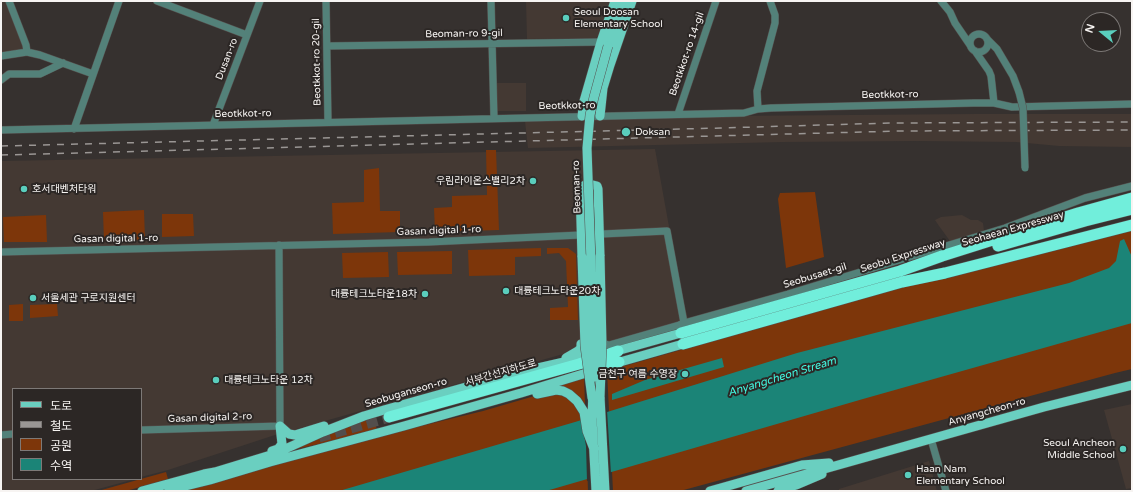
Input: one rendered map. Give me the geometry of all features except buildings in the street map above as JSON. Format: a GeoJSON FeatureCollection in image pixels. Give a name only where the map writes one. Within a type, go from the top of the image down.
{"type":"FeatureCollection","features":[{"type":"Feature","properties":{"kind":"highway","name":"Seobu Expressway"},"geometry":{"type":"LineString","coordinates":[[683,333],[901,276],[942,256],[1048,222],[1132,198]]}},
{"type":"Feature","properties":{"kind":"highway","name":"Seohaean Expressway"},"geometry":{"type":"LineString","coordinates":[[901,276],[943,261],[1132,209]]}},
{"type":"Feature","properties":{"kind":"highway","name":"Seohaean Expressway"},"geometry":{"type":"LineString","coordinates":[[901,276],[945,267],[1132,216]]}},
{"type":"Feature","properties":{"kind":"highway","name":"Seobu Expressway"},"geometry":{"type":"LineString","coordinates":[[901,276],[945,274],[1132,226]]}},
{"type":"Feature","properties":{"kind":"highway","name":"서부간선지하도로"},"geometry":{"type":"LineString","coordinates":[[390,420],[579,364],[618,357]]}},
{"type":"Feature","properties":{"kind":"main road"},"geometry":{"type":"LineString","coordinates":[[582,116],[584,101],[604,44],[615,1]]}},
{"type":"Feature","properties":{"kind":"main road","name":"Beoman-ro"},"geometry":{"type":"LineString","coordinates":[[606,491],[596,397],[587,148],[590,115],[604,44],[624,1]]}},
{"type":"Feature","properties":{"kind":"main road"},"geometry":{"type":"LineString","coordinates":[[600,116],[603,88],[632,1]]}},
{"type":"Feature","properties":{"kind":"main road"},"geometry":{"type":"LineString","coordinates":[[585,185],[597,186],[598,189],[602,344],[596,397],[585,346],[580,189],[585,185]]}},
{"type":"Feature","properties":{"kind":"main road","name":"Seobuganseon-ro"},"geometry":{"type":"LineString","coordinates":[[165,491],[404,426],[574,377],[618,357],[683,333]]}},
{"type":"Feature","properties":{"kind":"main road"},"geometry":{"type":"LineString","coordinates":[[556,364],[578,352],[581,348],[581,344]]}},
{"type":"Feature","properties":{"kind":"main road","name":"Seobuganseon-ro"},"geometry":{"type":"LineString","coordinates":[[142,491],[215,472],[274,454],[323,432],[364,416],[556,364],[582,358],[618,357]]}},
{"type":"Feature","properties":{"kind":"main road","name":"Anyangcheon-ro"},"geometry":{"type":"LineString","coordinates":[[848,462],[1044,407],[1132,385]]}},
{"type":"Feature","properties":{"kind":"main road"},"geometry":{"type":"LineString","coordinates":[[404,426],[414,425],[556,390],[569,394],[577,401],[584,412],[588,431],[594,448]]}},
{"type":"Feature","properties":{"kind":"main road","name":"Beoman-ro"},"geometry":{"type":"LineString","coordinates":[[596,397],[594,448],[596,491]]}},
{"type":"Feature","properties":{"kind":"main road"},"geometry":{"type":"LineString","coordinates":[[280,426],[289,434],[295,435],[337,422],[364,416]]}},
{"type":"Feature","properties":{"kind":"main road"},"geometry":{"type":"LineString","coordinates":[[204,474],[226,465],[278,449],[282,444],[280,426]]}},
{"type":"Feature","properties":{"kind":"main road"},"geometry":{"type":"LineString","coordinates":[[710,491],[802,465],[848,462]]}},
{"type":"Feature","properties":{"kind":"main road"},"geometry":{"type":"LineString","coordinates":[[746,491],[848,462]]}},
{"type":"Feature","properties":{"kind":"main road"},"geometry":{"type":"LineString","coordinates":[[778,491],[796,485],[848,462]]}},
{"type":"Feature","properties":{"kind":"street"},"geometry":{"type":"LineString","coordinates":[[9,1],[26,45],[27,52]]}},
{"type":"Feature","properties":{"kind":"street"},"geometry":{"type":"LineString","coordinates":[[74,129],[119,1]]}},
{"type":"Feature","properties":{"kind":"street"},"geometry":{"type":"LineString","coordinates":[[157,1],[247,35]]}},
{"type":"Feature","properties":{"kind":"street","name":"Dusan-ro"},"geometry":{"type":"LineString","coordinates":[[213,125],[260,1]]}},
{"type":"Feature","properties":{"kind":"street","name":"Beotkkot-ro 20-gil"},"geometry":{"type":"LineString","coordinates":[[326,1],[328,122]]}},
{"type":"Feature","properties":{"kind":"street"},"geometry":{"type":"LineString","coordinates":[[491,1],[494,118]]}},
{"type":"Feature","properties":{"kind":"street","name":"Beotkkot-ro 14-gil"},"geometry":{"type":"LineString","coordinates":[[678,114],[716,1]]}},
{"type":"Feature","properties":{"kind":"street"},"geometry":{"type":"LineString","coordinates":[[758,109],[757,91],[775,23],[775,15],[770,1]]}},
{"type":"Feature","properties":{"kind":"street"},"geometry":{"type":"LineString","coordinates":[[942,1],[991,76],[994,103]]}},
{"type":"Feature","properties":{"kind":"street"},"geometry":{"type":"LineString","coordinates":[[955,23],[976,34],[982,34],[987,44],[997,49],[1013,76],[1023,108],[1025,168]]}},
{"type":"Feature","properties":{"kind":"street"},"geometry":{"type":"LineString","coordinates":[[972,48],[970,39],[976,34]]}},
{"type":"Feature","properties":{"kind":"street","name":"Beoman-ro 9-gil"},"geometry":{"type":"LineString","coordinates":[[327,46],[604,44]]}},
{"type":"Feature","properties":{"kind":"street"},"geometry":{"type":"LineString","coordinates":[[972,48],[981,52],[987,44]]}},
{"type":"Feature","properties":{"kind":"street"},"geometry":{"type":"LineString","coordinates":[[983,63],[983,53],[987,44]]}},
{"type":"Feature","properties":{"kind":"street"},"geometry":{"type":"LineString","coordinates":[[1,56],[27,52],[93,74]]}},
{"type":"Feature","properties":{"kind":"street"},"geometry":{"type":"LineString","coordinates":[[1,80],[9,74],[40,74],[63,63]]}},
{"type":"Feature","properties":{"kind":"street","name":"Beotkkot-ro"},"geometry":{"type":"LineString","coordinates":[[1,130],[744,113],[758,109],[994,103],[1012,107],[1132,104]]}},
{"type":"Feature","properties":{"kind":"street","name":"Seobusaet-gil"},"geometry":{"type":"LineString","coordinates":[[581,344],[598,341],[609,345],[679,325],[683,333],[788,294],[1005,228],[1085,198],[1132,186]]}},
{"type":"Feature","properties":{"kind":"street"},"geometry":{"type":"LineString","coordinates":[[599,234],[667,231],[683,333]]}},
{"type":"Feature","properties":{"kind":"street","name":"Gasan digital 1-ro"},"geometry":{"type":"LineString","coordinates":[[1,252],[429,242],[599,234]]}},
{"type":"Feature","properties":{"kind":"street"},"geometry":{"type":"LineString","coordinates":[[279,246],[280,426]]}},
{"type":"Feature","properties":{"kind":"street","name":"Gasan digital 2-ro"},"geometry":{"type":"LineString","coordinates":[[142,430],[280,426]]}},
{"type":"Feature","properties":{"kind":"street"},"geometry":{"type":"LineString","coordinates":[[1,435],[12,434]]}},
{"type":"Feature","properties":{"kind":"street"},"geometry":{"type":"LineString","coordinates":[[931,439],[946,491]]}},
{"type":"Feature","properties":{"kind":"shaded area"},"geometry":{"type":"Polygon","coordinates":[[[1,1],[7,1],[27,52],[1,56],[1,1]]]}},
{"type":"Feature","properties":{"kind":"shaded area","name":"Seoul Doosan Elementary School"},"geometry":{"type":"Polygon","coordinates":[[[526,1],[611,1],[599,35],[596,38],[527,39],[526,1]]]}},
{"type":"Feature","properties":{"kind":"shaded area"},"geometry":{"type":"Polygon","coordinates":[[[496,83],[526,83],[526,111],[496,111],[496,83]]]}},
{"type":"Feature","properties":{"kind":"shaded area"},"geometry":{"type":"Polygon","coordinates":[[[1132,114],[1132,147],[1059,146],[1016,142],[917,141],[784,142],[528,148],[525,121],[724,116],[1132,114]]]}},
{"type":"Feature","properties":{"kind":"shaded area"},"geometry":{"type":"Polygon","coordinates":[[[655,149],[681,293],[688,319],[275,435],[168,470],[142,477],[142,388],[12,388],[12,480],[131,480],[91,491],[1,491],[1,161],[655,149]]]}},
{"type":"Feature","properties":{"kind":"shaded area"},"geometry":{"type":"Polygon","coordinates":[[[962,215],[971,220],[978,220],[983,223],[984,231],[950,241],[935,220],[941,217],[962,215]]]}},
{"type":"Feature","properties":{"kind":"shaded area","name":"Seoul Ancheon Middle School"},"geometry":{"type":"Polygon","coordinates":[[[1132,404],[1132,488],[1126,489],[1104,410],[1132,404]]]}},
{"type":"Feature","properties":{"kind":"shaded area","name":"Haan Nam Elementary School"},"geometry":{"type":"Polygon","coordinates":[[[929,461],[937,491],[839,491],[839,489],[929,461]]]}},
{"type":"Feature","properties":{"kind":"green space"},"geometry":{"type":"Polygon","coordinates":[[[486,150],[496,150],[499,230],[435,232],[434,208],[452,207],[452,196],[487,195],[486,150]]]}},
{"type":"Feature","properties":{"kind":"green space"},"geometry":{"type":"Polygon","coordinates":[[[379,168],[380,211],[400,211],[400,232],[333,234],[332,203],[364,202],[364,170],[379,168]]]}},
{"type":"Feature","properties":{"kind":"green space"},"geometry":{"type":"Polygon","coordinates":[[[815,192],[824,257],[786,268],[778,199],[780,193],[815,192]]]}},
{"type":"Feature","properties":{"kind":"green space"},"geometry":{"type":"Polygon","coordinates":[[[144,210],[145,240],[104,241],[103,212],[144,210]]]}},
{"type":"Feature","properties":{"kind":"green space"},"geometry":{"type":"Polygon","coordinates":[[[162,214],[193,214],[194,236],[162,237],[162,214]]]}},
{"type":"Feature","properties":{"kind":"green space"},"geometry":{"type":"Polygon","coordinates":[[[46,215],[47,242],[4,242],[3,217],[46,215]]]}},
{"type":"Feature","properties":{"kind":"green space"},"geometry":{"type":"Polygon","coordinates":[[[1132,229],[1132,369],[680,491],[613,491],[607,371],[915,283],[1132,229]]]}},
{"type":"Feature","properties":{"kind":"green space"},"geometry":{"type":"Polygon","coordinates":[[[541,248],[541,256],[515,257],[515,275],[469,276],[468,250],[541,248]]]}},
{"type":"Feature","properties":{"kind":"green space"},"geometry":{"type":"Polygon","coordinates":[[[547,248],[568,248],[576,254],[578,320],[550,320],[550,308],[568,307],[566,261],[559,253],[547,254],[547,248]]]}},
{"type":"Feature","properties":{"kind":"green space"},"geometry":{"type":"Polygon","coordinates":[[[452,251],[452,274],[398,275],[397,252],[452,251]]]}},
{"type":"Feature","properties":{"kind":"green space"},"geometry":{"type":"Polygon","coordinates":[[[388,252],[389,277],[343,278],[342,253],[388,252]]]}},
{"type":"Feature","properties":{"kind":"green space"},"geometry":{"type":"Polygon","coordinates":[[[23,304],[23,321],[9,321],[9,305],[23,304]]]}},
{"type":"Feature","properties":{"kind":"green space"},"geometry":{"type":"Polygon","coordinates":[[[57,304],[58,316],[30,318],[30,305],[57,304]]]}},
{"type":"Feature","properties":{"kind":"green space"},"geometry":{"type":"Polygon","coordinates":[[[584,376],[588,491],[176,491],[384,435],[483,411],[548,392],[560,387],[560,384],[584,376]]]}},
{"type":"Feature","properties":{"kind":"green space"},"geometry":{"type":"Polygon","coordinates":[[[374,416],[377,431],[292,450],[297,447],[374,416]]]}},
{"type":"Feature","properties":{"kind":"green space"},"geometry":{"type":"Polygon","coordinates":[[[166,472],[168,479],[126,491],[98,491],[142,480],[142,479],[166,472]]]}},
{"type":"Feature","properties":{"kind":"water","name":"Anyangcheon Stream"},"geometry":{"type":"Polygon","coordinates":[[[1124,239],[1132,257],[1132,323],[546,491],[339,491],[575,422],[797,353],[1069,283],[1109,268],[1116,261],[1120,241],[1124,239]]]}},
{"type":"Feature","properties":{"kind":"water","name":"금천구 여름 수영장"},"geometry":{"type":"Polygon","coordinates":[[[722,358],[724,367],[612,400],[612,394],[645,380],[722,358]]]}},
{"type":"Feature","properties":{"kind":"pier"},"geometry":{"type":"Polygon","coordinates":[[[607,410],[611,474],[587,481],[586,446],[581,418],[607,410]]]}},
{"type":"Feature","properties":{"kind":"tunnel"},"geometry":{"type":"LineString","coordinates":[[319,437],[389,417]]}},
{"type":"Feature","properties":{"kind":"railway"},"geometry":{"type":"LineString","coordinates":[[1,146],[890,123],[1132,122]]}},
{"type":"Feature","properties":{"kind":"railway"},"geometry":{"type":"LineString","coordinates":[[1,155],[901,131],[1132,130]]}},
{"type":"Feature","properties":{"kind":"place","name":"Seoul Doosan Elementary School"},"geometry":{"type":"Point","coordinates":[566,18]}},
{"type":"Feature","properties":{"kind":"place","name":"Doksan"},"geometry":{"type":"Point","coordinates":[626,132]}},
{"type":"Feature","properties":{"kind":"place","name":"우림라이온스밸리2차"},"geometry":{"type":"Point","coordinates":[533,181]}},
{"type":"Feature","properties":{"kind":"place","name":"호서대벤처타워"},"geometry":{"type":"Point","coordinates":[24,189]}},
{"type":"Feature","properties":{"kind":"place","name":"대륭테크노타운20차"},"geometry":{"type":"Point","coordinates":[506,291]}},
{"type":"Feature","properties":{"kind":"place","name":"대륭테크노타운18차"},"geometry":{"type":"Point","coordinates":[425,294]}},
{"type":"Feature","properties":{"kind":"place","name":"서울세관 구로지원센터"},"geometry":{"type":"Point","coordinates":[33,298]}},
{"type":"Feature","properties":{"kind":"place","name":"금천구 여름 수영장"},"geometry":{"type":"Point","coordinates":[685,374]}},
{"type":"Feature","properties":{"kind":"place","name":"대륭테크노타운 12차"},"geometry":{"type":"Point","coordinates":[216,380]}},
{"type":"Feature","properties":{"kind":"place","name":"Seoul Ancheon Middle School"},"geometry":{"type":"Point","coordinates":[1123,449]}},
{"type":"Feature","properties":{"kind":"place","name":"Haan Nam Elementary School"},"geometry":{"type":"Point","coordinates":[908,475]}}]}
